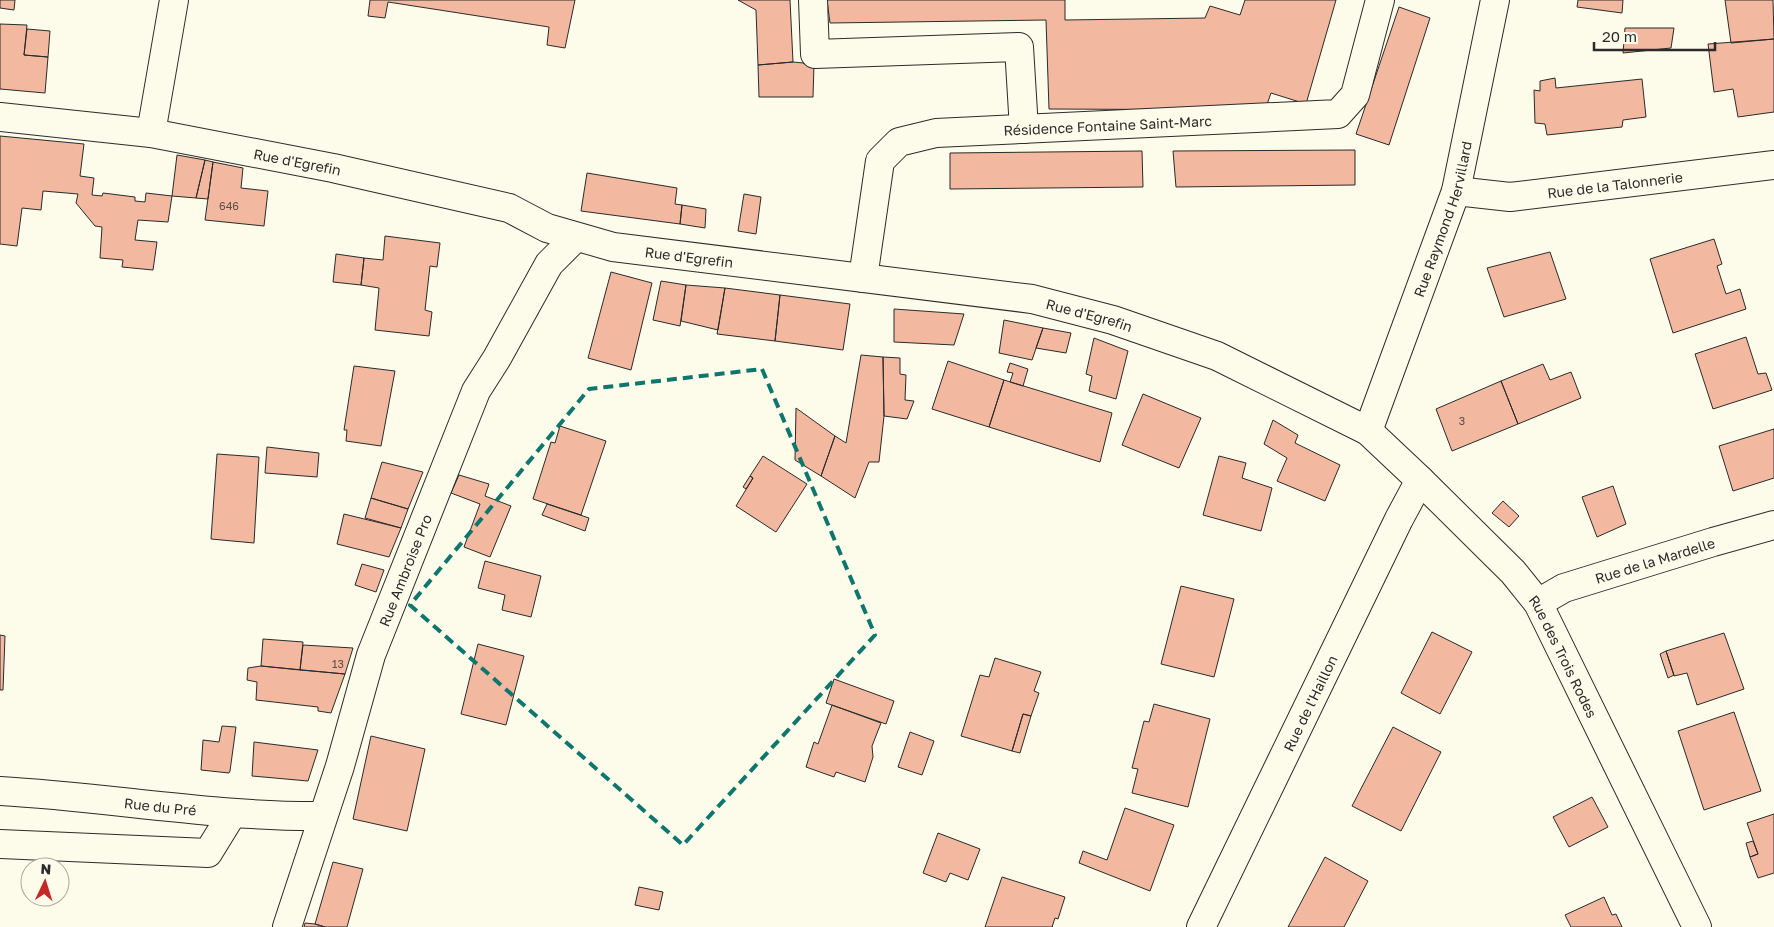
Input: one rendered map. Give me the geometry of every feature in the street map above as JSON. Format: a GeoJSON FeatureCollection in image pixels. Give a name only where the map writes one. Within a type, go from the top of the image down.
{"type":"FeatureCollection","features":[{"type":"Feature","properties":{"kind":"street"},"geometry":{"type":"LineString","coordinates":[[151,133],[174,0]]}},
{"type":"Feature","properties":{"kind":"street"},"geometry":{"type":"LineString","coordinates":[[813,0],[814,54],[1019,47],[1024,129]]}},
{"type":"Feature","properties":{"kind":"street","name":"Résidence Fontaine Saint-Marc"},"geometry":{"type":"LineString","coordinates":[[863,278],[880,161],[899,142],[936,133],[1338,114],[1355,95],[1380,0]]}},
{"type":"Feature","properties":{"kind":"street","name":"Rue Raymond Hervillard"},"geometry":{"type":"LineString","coordinates":[[1368,431],[1456,191],[1495,0]]}},
{"type":"Feature","properties":{"kind":"street","name":"Rue d'Egrefin"},"geometry":{"type":"LineString","coordinates":[[0,117],[151,133],[333,168],[509,208],[547,228],[575,238],[613,247],[1032,299],[1113,320],[1217,356],[1368,431]]}},
{"type":"Feature","properties":{"kind":"street","name":"Rue de la Talonnerie"},"geometry":{"type":"LineString","coordinates":[[1456,191],[1510,197],[1774,165]]}},
{"type":"Feature","properties":{"kind":"street","name":"Rue Ambroise Pro"},"geometry":{"type":"LineString","coordinates":[[287,927],[340,766],[371,655],[476,391],[497,358],[549,264],[575,238]]}},
{"type":"Feature","properties":{"kind":"street","name":"Rue des Trois Rodes"},"geometry":{"type":"LineString","coordinates":[[1368,431],[1513,572],[1538,603],[1697,927]]}},
{"type":"Feature","properties":{"kind":"street","name":"Rue de l'Haillon"},"geometry":{"type":"LineString","coordinates":[[1201,927],[1399,519],[1420,480]]}},
{"type":"Feature","properties":{"kind":"street","name":"Rue de la Mardelle"},"geometry":{"type":"LineString","coordinates":[[1538,603],[1564,588],[1774,525]]}},
{"type":"Feature","properties":{"kind":"street","name":"Rue du Pré"},"geometry":{"type":"LineString","coordinates":[[0,791],[50,794],[232,814],[322,816]]}},
{"type":"Feature","properties":{"kind":"street"},"geometry":{"type":"LineString","coordinates":[[0,844],[208,852],[232,814]]}},
{"type":"Feature","properties":{"kind":"highlighted area"},"geometry":{"type":"Polygon","coordinates":[[[762,369],[875,635],[683,845],[410,605],[589,389],[762,369]]]}},
{"type":"Feature","properties":{"kind":"building"},"geometry":{"type":"Polygon","coordinates":[[[0,0],[15,0],[14,10],[0,8],[0,0]]]}},
{"type":"Feature","properties":{"kind":"building"},"geometry":{"type":"Polygon","coordinates":[[[370,0],[575,0],[565,48],[547,45],[549,27],[388,2],[385,18],[368,16],[370,0]]]}},
{"type":"Feature","properties":{"kind":"building"},"geometry":{"type":"Polygon","coordinates":[[[738,0],[790,0],[793,62],[758,65],[756,10],[738,0]]]}},
{"type":"Feature","properties":{"kind":"building"},"geometry":{"type":"Polygon","coordinates":[[[827,0],[1065,0],[1065,20],[1205,18],[1210,6],[1240,15],[1245,0],[1336,0],[1306,104],[1271,93],[1265,110],[1049,109],[1046,20],[830,23],[827,0]]]}},
{"type":"Feature","properties":{"kind":"building"},"geometry":{"type":"Polygon","coordinates":[[[1578,0],[1623,0],[1622,13],[1577,7],[1578,0]]]}},
{"type":"Feature","properties":{"kind":"building"},"geometry":{"type":"Polygon","coordinates":[[[1725,0],[1773,0],[1774,39],[1731,43],[1725,0]]]}},
{"type":"Feature","properties":{"kind":"building"},"geometry":{"type":"Polygon","coordinates":[[[1399,7],[1430,18],[1389,145],[1356,134],[1399,7]]]}},
{"type":"Feature","properties":{"kind":"building"},"geometry":{"type":"Polygon","coordinates":[[[0,24],[27,25],[24,55],[48,57],[45,93],[0,89],[0,24]]]}},
{"type":"Feature","properties":{"kind":"building"},"geometry":{"type":"Polygon","coordinates":[[[1625,28],[1674,28],[1671,48],[1623,53],[1625,28]]]}},
{"type":"Feature","properties":{"kind":"building"},"geometry":{"type":"Polygon","coordinates":[[[27,29],[50,31],[48,57],[24,55],[27,29]]]}},
{"type":"Feature","properties":{"kind":"building"},"geometry":{"type":"Polygon","coordinates":[[[1774,39],[1774,112],[1738,117],[1733,89],[1714,92],[1708,44],[1774,39]]]}},
{"type":"Feature","properties":{"kind":"building"},"geometry":{"type":"Polygon","coordinates":[[[793,62],[814,64],[813,97],[759,97],[758,65],[793,62]]]}},
{"type":"Feature","properties":{"kind":"building"},"geometry":{"type":"Polygon","coordinates":[[[1555,78],[1556,88],[1642,79],[1646,117],[1623,120],[1622,127],[1547,135],[1545,124],[1535,123],[1534,90],[1540,91],[1540,81],[1555,78]]]}},
{"type":"Feature","properties":{"kind":"building"},"geometry":{"type":"Polygon","coordinates":[[[0,136],[84,144],[80,176],[94,178],[92,195],[102,196],[103,193],[135,197],[135,201],[145,202],[146,193],[172,196],[168,222],[138,220],[135,240],[157,242],[153,270],[122,267],[123,260],[100,258],[102,227],[95,226],[76,203],[78,194],[43,191],[41,210],[22,208],[17,246],[0,244],[0,136]]]}},
{"type":"Feature","properties":{"kind":"building"},"geometry":{"type":"Polygon","coordinates":[[[1355,150],[1355,185],[1176,187],[1173,151],[1355,150]]]}},
{"type":"Feature","properties":{"kind":"building"},"geometry":{"type":"Polygon","coordinates":[[[1142,151],[1143,187],[950,189],[950,153],[1142,151]]]}},
{"type":"Feature","properties":{"kind":"building"},"geometry":{"type":"Polygon","coordinates":[[[177,155],[205,160],[196,198],[172,196],[177,155]]]}},
{"type":"Feature","properties":{"kind":"building"},"geometry":{"type":"Polygon","coordinates":[[[205,160],[213,162],[208,199],[196,198],[205,160]]]}},
{"type":"Feature","properties":{"kind":"building"},"geometry":{"type":"Polygon","coordinates":[[[213,162],[243,168],[241,188],[268,191],[264,226],[205,220],[213,162]]]}},
{"type":"Feature","properties":{"kind":"building"},"geometry":{"type":"Polygon","coordinates":[[[587,173],[677,188],[675,204],[682,205],[680,224],[581,211],[587,173]]]}},
{"type":"Feature","properties":{"kind":"building"},"geometry":{"type":"Polygon","coordinates":[[[744,194],[761,197],[756,234],[738,231],[744,194]]]}},
{"type":"Feature","properties":{"kind":"building"},"geometry":{"type":"Polygon","coordinates":[[[682,205],[706,209],[705,228],[680,224],[682,205]]]}},
{"type":"Feature","properties":{"kind":"building"},"geometry":{"type":"Polygon","coordinates":[[[385,236],[440,243],[437,267],[430,266],[425,310],[432,312],[429,336],[375,330],[379,288],[361,285],[364,258],[383,260],[385,236]]]}},
{"type":"Feature","properties":{"kind":"building"},"geometry":{"type":"Polygon","coordinates":[[[1714,239],[1722,264],[1717,266],[1726,294],[1740,289],[1746,309],[1673,333],[1650,259],[1714,239]]]}},
{"type":"Feature","properties":{"kind":"building"},"geometry":{"type":"Polygon","coordinates":[[[1550,252],[1566,299],[1504,317],[1487,268],[1550,252]]]}},
{"type":"Feature","properties":{"kind":"building"},"geometry":{"type":"Polygon","coordinates":[[[336,254],[364,258],[361,285],[333,282],[336,254]]]}},
{"type":"Feature","properties":{"kind":"building"},"geometry":{"type":"Polygon","coordinates":[[[611,272],[652,283],[631,370],[588,358],[611,272]]]}},
{"type":"Feature","properties":{"kind":"building"},"geometry":{"type":"Polygon","coordinates":[[[661,281],[686,285],[680,326],[653,320],[661,281]]]}},
{"type":"Feature","properties":{"kind":"building"},"geometry":{"type":"Polygon","coordinates":[[[686,285],[725,288],[718,330],[681,321],[686,285]]]}},
{"type":"Feature","properties":{"kind":"building"},"geometry":{"type":"Polygon","coordinates":[[[725,288],[780,295],[775,341],[717,334],[725,288]]]}},
{"type":"Feature","properties":{"kind":"building"},"geometry":{"type":"Polygon","coordinates":[[[780,295],[850,304],[843,350],[775,341],[780,295]]]}},
{"type":"Feature","properties":{"kind":"building"},"geometry":{"type":"Polygon","coordinates":[[[894,309],[964,314],[954,345],[894,342],[894,309]]]}},
{"type":"Feature","properties":{"kind":"building"},"geometry":{"type":"Polygon","coordinates":[[[1004,320],[1043,328],[1032,360],[999,353],[1004,320]]]}},
{"type":"Feature","properties":{"kind":"building"},"geometry":{"type":"Polygon","coordinates":[[[1043,328],[1071,333],[1066,353],[1036,348],[1043,328]]]}},
{"type":"Feature","properties":{"kind":"building"},"geometry":{"type":"Polygon","coordinates":[[[1746,337],[1758,374],[1766,373],[1772,390],[1713,409],[1695,354],[1746,337]]]}},
{"type":"Feature","properties":{"kind":"building"},"geometry":{"type":"Polygon","coordinates":[[[1094,338],[1128,351],[1116,399],[1089,391],[1092,376],[1086,374],[1094,338]]]}},
{"type":"Feature","properties":{"kind":"building"},"geometry":{"type":"Polygon","coordinates":[[[861,355],[883,357],[884,416],[879,462],[869,462],[855,498],[821,476],[835,436],[846,443],[861,355]]]}},
{"type":"Feature","properties":{"kind":"building"},"geometry":{"type":"Polygon","coordinates":[[[883,357],[900,358],[900,374],[906,375],[905,400],[914,401],[907,419],[884,416],[883,357]]]}},
{"type":"Feature","properties":{"kind":"building"},"geometry":{"type":"Polygon","coordinates":[[[948,361],[1004,380],[989,427],[932,409],[948,361]]]}},
{"type":"Feature","properties":{"kind":"building"},"geometry":{"type":"Polygon","coordinates":[[[1010,363],[1028,369],[1023,386],[1010,382],[1013,373],[1007,372],[1010,363]]]}},
{"type":"Feature","properties":{"kind":"building"},"geometry":{"type":"Polygon","coordinates":[[[1543,364],[1550,380],[1571,372],[1581,398],[1518,424],[1501,381],[1543,364]]]}},
{"type":"Feature","properties":{"kind":"building"},"geometry":{"type":"Polygon","coordinates":[[[354,366],[395,371],[381,446],[346,441],[347,430],[344,430],[354,366]]]}},
{"type":"Feature","properties":{"kind":"building"},"geometry":{"type":"Polygon","coordinates":[[[1004,380],[1112,413],[1100,462],[989,427],[1004,380]]]}},
{"type":"Feature","properties":{"kind":"building"},"geometry":{"type":"Polygon","coordinates":[[[1501,381],[1518,424],[1452,451],[1436,409],[1501,381]]]}},
{"type":"Feature","properties":{"kind":"building"},"geometry":{"type":"Polygon","coordinates":[[[1143,394],[1201,418],[1179,468],[1122,445],[1143,394]]]}},
{"type":"Feature","properties":{"kind":"building"},"geometry":{"type":"Polygon","coordinates":[[[796,408],[835,436],[821,476],[795,460],[796,408]]]}},
{"type":"Feature","properties":{"kind":"building"},"geometry":{"type":"Polygon","coordinates":[[[1273,420],[1298,435],[1295,443],[1340,465],[1325,501],[1277,481],[1287,458],[1264,444],[1273,420]]]}},
{"type":"Feature","properties":{"kind":"building"},"geometry":{"type":"Polygon","coordinates":[[[560,426],[606,441],[581,515],[533,499],[551,442],[555,443],[560,426]]]}},
{"type":"Feature","properties":{"kind":"building"},"geometry":{"type":"Polygon","coordinates":[[[1774,429],[1774,478],[1733,491],[1719,446],[1774,429]]]}},
{"type":"Feature","properties":{"kind":"building"},"geometry":{"type":"Polygon","coordinates":[[[267,447],[319,453],[317,477],[265,473],[267,447]]]}},
{"type":"Feature","properties":{"kind":"building"},"geometry":{"type":"Polygon","coordinates":[[[217,454],[259,457],[254,543],[211,539],[217,454]]]}},
{"type":"Feature","properties":{"kind":"building"},"geometry":{"type":"Polygon","coordinates":[[[763,456],[807,484],[776,532],[736,506],[753,478],[750,476],[763,456]]]}},
{"type":"Feature","properties":{"kind":"building"},"geometry":{"type":"Polygon","coordinates":[[[1219,456],[1246,463],[1242,478],[1272,488],[1261,531],[1203,515],[1219,456]]]}},
{"type":"Feature","properties":{"kind":"building"},"geometry":{"type":"Polygon","coordinates":[[[382,462],[423,472],[408,509],[371,498],[382,462]]]}},
{"type":"Feature","properties":{"kind":"building"},"geometry":{"type":"Polygon","coordinates":[[[459,475],[489,484],[485,496],[511,506],[490,557],[464,547],[480,504],[451,493],[459,475]]]}},
{"type":"Feature","properties":{"kind":"building"},"geometry":{"type":"Polygon","coordinates":[[[750,476],[753,478],[746,489],[743,487],[750,476]]]}},
{"type":"Feature","properties":{"kind":"building"},"geometry":{"type":"Polygon","coordinates":[[[1613,486],[1626,524],[1597,537],[1582,497],[1613,486]]]}},
{"type":"Feature","properties":{"kind":"building"},"geometry":{"type":"Polygon","coordinates":[[[371,498],[408,509],[401,528],[365,518],[371,498]]]}},
{"type":"Feature","properties":{"kind":"building"},"geometry":{"type":"Polygon","coordinates":[[[1503,501],[1519,516],[1509,527],[1492,513],[1503,501]]]}},
{"type":"Feature","properties":{"kind":"building"},"geometry":{"type":"Polygon","coordinates":[[[547,504],[589,518],[585,531],[542,515],[547,504]]]}},
{"type":"Feature","properties":{"kind":"building"},"geometry":{"type":"Polygon","coordinates":[[[344,514],[401,528],[389,557],[337,544],[344,514]]]}},
{"type":"Feature","properties":{"kind":"building"},"geometry":{"type":"Polygon","coordinates":[[[485,561],[541,576],[531,617],[502,610],[505,595],[478,588],[485,561]]]}},
{"type":"Feature","properties":{"kind":"building"},"geometry":{"type":"Polygon","coordinates":[[[362,564],[384,570],[376,592],[355,585],[362,564]]]}},
{"type":"Feature","properties":{"kind":"building"},"geometry":{"type":"Polygon","coordinates":[[[1181,586],[1234,599],[1214,677],[1161,664],[1181,586]]]}},
{"type":"Feature","properties":{"kind":"building"},"geometry":{"type":"Polygon","coordinates":[[[1432,632],[1472,652],[1440,714],[1401,693],[1432,632]]]}},
{"type":"Feature","properties":{"kind":"building"},"geometry":{"type":"Polygon","coordinates":[[[1724,633],[1744,689],[1697,705],[1687,673],[1674,676],[1666,651],[1724,633]]]}},
{"type":"Feature","properties":{"kind":"building"},"geometry":{"type":"Polygon","coordinates":[[[0,635],[5,636],[3,690],[0,690],[0,635]]]}},
{"type":"Feature","properties":{"kind":"building"},"geometry":{"type":"Polygon","coordinates":[[[263,639],[303,642],[300,670],[261,666],[263,639]]]}},
{"type":"Feature","properties":{"kind":"building"},"geometry":{"type":"Polygon","coordinates":[[[478,644],[524,656],[506,725],[461,714],[478,644]]]}},
{"type":"Feature","properties":{"kind":"building"},"geometry":{"type":"Polygon","coordinates":[[[303,645],[353,648],[345,674],[300,670],[303,645]]]}},
{"type":"Feature","properties":{"kind":"building"},"geometry":{"type":"Polygon","coordinates":[[[1666,651],[1674,675],[1668,678],[1660,654],[1666,651]]]}},
{"type":"Feature","properties":{"kind":"building"},"geometry":{"type":"Polygon","coordinates":[[[995,658],[1041,672],[1034,691],[1039,693],[1031,716],[1023,714],[1012,751],[961,736],[980,675],[989,677],[995,658]]]}},
{"type":"Feature","properties":{"kind":"building"},"geometry":{"type":"Polygon","coordinates":[[[261,666],[345,674],[331,713],[318,711],[318,707],[256,700],[257,682],[247,680],[248,668],[261,666]]]}},
{"type":"Feature","properties":{"kind":"building"},"geometry":{"type":"Polygon","coordinates":[[[834,679],[894,701],[886,724],[826,703],[834,679]]]}},
{"type":"Feature","properties":{"kind":"building"},"geometry":{"type":"Polygon","coordinates":[[[1154,704],[1210,719],[1188,807],[1132,793],[1138,769],[1132,768],[1144,721],[1149,722],[1154,704]]]}},
{"type":"Feature","properties":{"kind":"building"},"geometry":{"type":"Polygon","coordinates":[[[832,705],[881,723],[872,746],[873,757],[865,782],[836,772],[834,777],[806,767],[814,742],[818,744],[832,705]]]}},
{"type":"Feature","properties":{"kind":"building"},"geometry":{"type":"Polygon","coordinates":[[[1734,712],[1761,791],[1704,810],[1678,731],[1734,712]]]}},
{"type":"Feature","properties":{"kind":"building"},"geometry":{"type":"Polygon","coordinates":[[[1023,714],[1031,716],[1020,753],[1012,751],[1023,714]]]}},
{"type":"Feature","properties":{"kind":"building"},"geometry":{"type":"Polygon","coordinates":[[[222,726],[236,727],[230,771],[229,773],[201,770],[203,740],[219,742],[222,726]]]}},
{"type":"Feature","properties":{"kind":"building"},"geometry":{"type":"Polygon","coordinates":[[[1393,727],[1441,752],[1401,831],[1352,806],[1393,727]]]}},
{"type":"Feature","properties":{"kind":"building"},"geometry":{"type":"Polygon","coordinates":[[[910,732],[934,741],[922,775],[898,767],[910,732]]]}},
{"type":"Feature","properties":{"kind":"building"},"geometry":{"type":"Polygon","coordinates":[[[371,736],[425,749],[407,831],[353,819],[371,736]]]}},
{"type":"Feature","properties":{"kind":"building"},"geometry":{"type":"Polygon","coordinates":[[[254,742],[318,750],[308,781],[252,776],[254,742]]]}},
{"type":"Feature","properties":{"kind":"building"},"geometry":{"type":"Polygon","coordinates":[[[1592,797],[1608,827],[1569,847],[1553,817],[1592,797]]]}},
{"type":"Feature","properties":{"kind":"building"},"geometry":{"type":"Polygon","coordinates":[[[1125,808],[1174,825],[1150,891],[1079,863],[1083,851],[1107,860],[1125,808]]]}},
{"type":"Feature","properties":{"kind":"building"},"geometry":{"type":"Polygon","coordinates":[[[1774,814],[1774,873],[1758,878],[1750,857],[1758,854],[1747,823],[1774,814]]]}},
{"type":"Feature","properties":{"kind":"building"},"geometry":{"type":"Polygon","coordinates":[[[938,833],[980,849],[968,880],[950,873],[946,882],[923,873],[938,833]]]}},
{"type":"Feature","properties":{"kind":"building"},"geometry":{"type":"Polygon","coordinates":[[[1753,841],[1758,854],[1750,857],[1746,843],[1753,841]]]}},
{"type":"Feature","properties":{"kind":"building"},"geometry":{"type":"Polygon","coordinates":[[[1325,857],[1368,881],[1344,927],[1288,927],[1325,857]]]}},
{"type":"Feature","properties":{"kind":"building"},"geometry":{"type":"Polygon","coordinates":[[[333,862],[363,869],[347,927],[325,927],[315,924],[333,862]]]}},
{"type":"Feature","properties":{"kind":"building"},"geometry":{"type":"Polygon","coordinates":[[[1002,877],[1065,897],[1058,919],[1055,918],[1052,927],[985,927],[1002,877]]]}},
{"type":"Feature","properties":{"kind":"building"},"geometry":{"type":"Polygon","coordinates":[[[639,887],[663,892],[659,910],[635,905],[639,887]]]}},
{"type":"Feature","properties":{"kind":"building"},"geometry":{"type":"Polygon","coordinates":[[[1604,897],[1612,915],[1616,914],[1622,927],[1571,927],[1565,915],[1604,897]]]}},
{"type":"Feature","properties":{"kind":"building"},"geometry":{"type":"Polygon","coordinates":[[[305,923],[315,924],[325,927],[304,927],[305,923]]]}}]}
